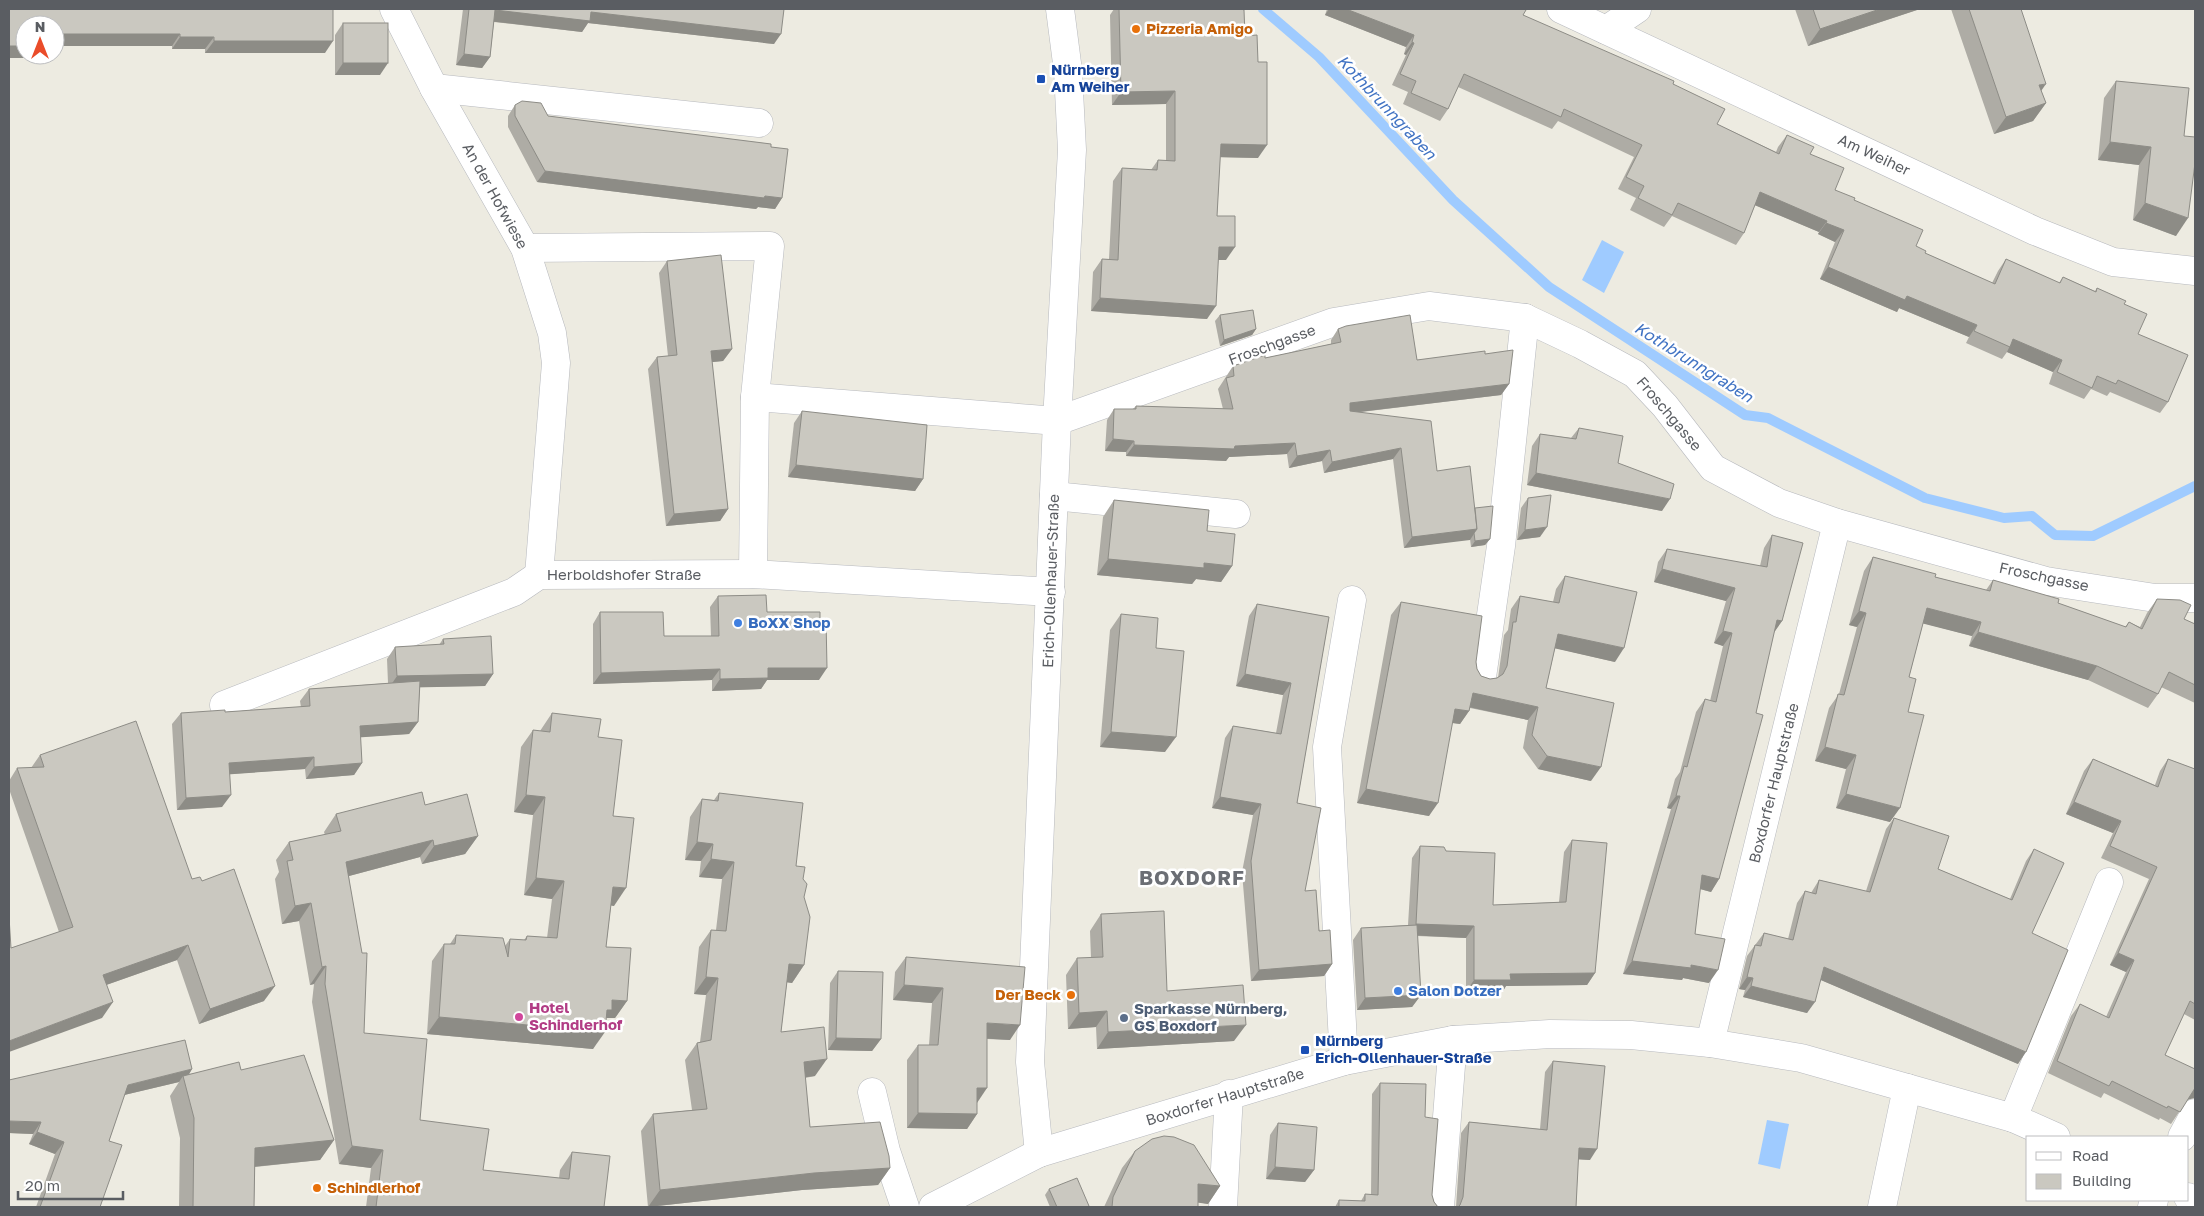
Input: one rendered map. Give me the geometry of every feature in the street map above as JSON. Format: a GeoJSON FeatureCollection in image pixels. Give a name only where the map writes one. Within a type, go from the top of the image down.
{"type":"FeatureCollection","features":[{"type":"Feature","properties":{"kind":"street","name":"An der Hofwiese"},"geometry":{"type":"LineString","coordinates":[[394,9],[434,88],[525,248],[552,334],[556,363],[539,575]]}},
{"type":"Feature","properties":{"kind":"street","name":"Erich-Ollenhauer-Straße"},"geometry":{"type":"LineString","coordinates":[[1039,1153],[1030,1062],[1057,422],[1072,150],[1068,71],[1060,9]]}},
{"type":"Feature","properties":{"kind":"street","name":"Am Weiher"},"geometry":{"type":"LineString","coordinates":[[1561,9],[2035,231],[2113,262],[2195,271]]}},
{"type":"Feature","properties":{"kind":"street"},"geometry":{"type":"LineString","coordinates":[[1606,30],[1637,9]]}},
{"type":"Feature","properties":{"kind":"street"},"geometry":{"type":"LineString","coordinates":[[434,88],[759,123]]}},
{"type":"Feature","properties":{"kind":"street"},"geometry":{"type":"LineString","coordinates":[[525,248],[770,246],[754,397],[753,574]]}},
{"type":"Feature","properties":{"kind":"street","name":"Froschgasse"},"geometry":{"type":"LineString","coordinates":[[1057,422],[1334,322],[1429,306],[1525,318],[1580,344],[1635,374],[1665,406],[1713,468],[1779,503],[1837,524],[2046,580],[2155,598],[2195,598]]}},
{"type":"Feature","properties":{"kind":"street"},"geometry":{"type":"LineString","coordinates":[[1482,677],[1501,546],[1525,318]]}},
{"type":"Feature","properties":{"kind":"street"},"geometry":{"type":"LineString","coordinates":[[754,397],[1057,422]]}},
{"type":"Feature","properties":{"kind":"street"},"geometry":{"type":"LineString","coordinates":[[1054,496],[1236,514]]}},
{"type":"Feature","properties":{"kind":"street","name":"Boxdorfer Hauptstraße"},"geometry":{"type":"LineString","coordinates":[[1710,1043],[1837,524]]}},
{"type":"Feature","properties":{"kind":"street","name":"Herboldshofer Straße"},"geometry":{"type":"LineString","coordinates":[[224,705],[514,592],[539,575],[753,574],[1051,592]]}},
{"type":"Feature","properties":{"kind":"street"},"geometry":{"type":"LineString","coordinates":[[1344,1061],[1327,747],[1352,600]]}},
{"type":"Feature","properties":{"kind":"street"},"geometry":{"type":"LineString","coordinates":[[2013,1118],[2109,882]]}},
{"type":"Feature","properties":{"kind":"street","name":"Boxdorfer Hauptstraße"},"geometry":{"type":"LineString","coordinates":[[933,1207],[1039,1153],[1344,1061],[1453,1040],[1550,1034],[1631,1035],[1710,1043],[1801,1058],[2013,1118],[2054,1136]]}},
{"type":"Feature","properties":{"kind":"street"},"geometry":{"type":"LineString","coordinates":[[1440,1207],[1453,1040]]}},
{"type":"Feature","properties":{"kind":"street"},"geometry":{"type":"LineString","coordinates":[[1882,1207],[1907,1088]]}},
{"type":"Feature","properties":{"kind":"street"},"geometry":{"type":"LineString","coordinates":[[872,1092],[886,1151],[905,1207]]}},
{"type":"Feature","properties":{"kind":"street"},"geometry":{"type":"LineString","coordinates":[[1223,1207],[1230,1094]]}},
{"type":"Feature","properties":{"kind":"street"},"geometry":{"type":"LineString","coordinates":[[2183,1136],[2195,1113]]}},
{"type":"Feature","properties":{"kind":"water"},"geometry":{"type":"Polygon","coordinates":[[[1602,240],[1624,252],[1604,293],[1582,280],[1602,240]]]}},
{"type":"Feature","properties":{"kind":"water"},"geometry":{"type":"Polygon","coordinates":[[[1767,1120],[1789,1124],[1780,1169],[1758,1164],[1767,1120]]]}},
{"type":"Feature","properties":{"kind":"building"},"geometry":{"type":"Polygon","coordinates":[[[9,9],[333,9],[333,41],[214,41],[214,37],[180,37],[180,34],[65,34],[65,15],[15,15],[15,46],[9,46],[9,9]]]}},
{"type":"Feature","properties":{"kind":"building"},"geometry":{"type":"Polygon","coordinates":[[[469,9],[784,9],[781,34],[591,12],[590,21],[495,10],[490,57],[464,54],[469,9]]]}},
{"type":"Feature","properties":{"kind":"building"},"geometry":{"type":"Polygon","coordinates":[[[1119,9],[1242,9],[1244,10],[1245,36],[1257,35],[1258,62],[1267,62],[1267,145],[1221,144],[1217,216],[1235,216],[1235,247],[1219,247],[1216,306],[1100,298],[1102,259],[1118,260],[1122,168],[1157,170],[1158,160],[1175,161],[1175,91],[1121,92],[1119,9]]]}},
{"type":"Feature","properties":{"kind":"building"},"geometry":{"type":"Polygon","coordinates":[[[1346,9],[1524,9],[1526,10],[1523,15],[1674,81],[1673,84],[1725,109],[1717,124],[1779,154],[1787,135],[1814,147],[1810,154],[1844,168],[1835,190],[1923,230],[1916,246],[1926,251],[1925,253],[1995,284],[2006,259],[2060,283],[2063,277],[2096,292],[2097,288],[2126,301],[2124,304],[2147,314],[2138,334],[2188,355],[2168,402],[2118,380],[2116,384],[2097,376],[2092,388],[2057,372],[2062,360],[2013,339],[2010,347],[1974,331],[1977,325],[1907,296],[1905,300],[1828,267],[1844,230],[1760,192],[1744,233],[1678,203],[1672,215],[1638,198],[1644,186],[1626,177],[1642,145],[1564,109],[1561,117],[1464,74],[1448,109],[1411,93],[1416,81],[1400,74],[1414,43],[1412,42],[1414,35],[1346,9]]]}},
{"type":"Feature","properties":{"kind":"building"},"geometry":{"type":"Polygon","coordinates":[[[1813,9],[1880,9],[1820,29],[1813,9]]]}},
{"type":"Feature","properties":{"kind":"building"},"geometry":{"type":"Polygon","coordinates":[[[1969,9],[2021,9],[2046,84],[2039,85],[2046,103],[2006,117],[1969,9]]]}},
{"type":"Feature","properties":{"kind":"building"},"geometry":{"type":"Polygon","coordinates":[[[343,23],[388,23],[388,63],[343,63],[343,23]]]}},
{"type":"Feature","properties":{"kind":"building"},"geometry":{"type":"Polygon","coordinates":[[[2116,81],[2189,88],[2184,136],[2195,137],[2195,163],[2188,218],[2145,203],[2151,147],[2110,142],[2116,81]]]}},
{"type":"Feature","properties":{"kind":"building"},"geometry":{"type":"Polygon","coordinates":[[[522,101],[541,103],[548,116],[771,144],[771,147],[788,149],[782,198],[765,196],[764,198],[545,171],[515,116],[515,105],[522,101]]]}},
{"type":"Feature","properties":{"kind":"building"},"geometry":{"type":"Polygon","coordinates":[[[721,255],[732,349],[711,351],[728,509],[674,514],[657,357],[677,355],[667,261],[721,255]]]}},
{"type":"Feature","properties":{"kind":"building"},"geometry":{"type":"Polygon","coordinates":[[[1253,310],[1256,329],[1224,340],[1220,315],[1253,310]]]}},
{"type":"Feature","properties":{"kind":"building"},"geometry":{"type":"Polygon","coordinates":[[[1410,315],[1417,360],[1485,351],[1485,354],[1513,350],[1509,384],[1350,403],[1350,411],[1431,421],[1437,471],[1470,466],[1477,529],[1412,537],[1401,448],[1332,462],[1330,450],[1297,456],[1295,443],[1235,446],[1234,449],[1134,445],[1134,441],[1113,439],[1114,409],[1136,409],[1136,406],[1233,409],[1226,378],[1234,376],[1233,366],[1265,355],[1265,358],[1341,342],[1338,329],[1346,326],[1410,315]]]}},
{"type":"Feature","properties":{"kind":"building"},"geometry":{"type":"Polygon","coordinates":[[[802,411],[927,425],[923,479],[796,465],[802,411]]]}},
{"type":"Feature","properties":{"kind":"building"},"geometry":{"type":"Polygon","coordinates":[[[1579,428],[1623,436],[1618,463],[1674,484],[1670,499],[1536,473],[1540,434],[1576,439],[1579,428]]]}},
{"type":"Feature","properties":{"kind":"building"},"geometry":{"type":"Polygon","coordinates":[[[1551,495],[1547,527],[1525,530],[1528,498],[1551,495]]]}},
{"type":"Feature","properties":{"kind":"building"},"geometry":{"type":"Polygon","coordinates":[[[1114,500],[1209,510],[1207,531],[1235,534],[1232,566],[1204,563],[1204,568],[1108,559],[1114,500]]]}},
{"type":"Feature","properties":{"kind":"building"},"geometry":{"type":"Polygon","coordinates":[[[1493,506],[1490,539],[1475,541],[1474,533],[1477,529],[1475,508],[1493,506]]]}},
{"type":"Feature","properties":{"kind":"building"},"geometry":{"type":"Polygon","coordinates":[[[1772,535],[1803,543],[1782,621],[1777,620],[1756,713],[1763,715],[1719,879],[1702,875],[1695,934],[1725,939],[1718,970],[1691,965],[1691,968],[1632,961],[1680,796],[1676,796],[1684,766],[1687,767],[1705,699],[1716,702],[1732,633],[1723,631],[1735,588],[1662,569],[1667,549],[1767,567],[1772,535]]]}},
{"type":"Feature","properties":{"kind":"building"},"geometry":{"type":"Polygon","coordinates":[[[1873,557],[1936,574],[1935,577],[1990,591],[1993,580],[2059,599],[2058,603],[2126,627],[2129,622],[2142,629],[2157,599],[2180,600],[2191,605],[2184,619],[2195,624],[2195,685],[2169,672],[2158,694],[2097,666],[1978,632],[1981,622],[1927,608],[1909,677],[1916,679],[1908,712],[1924,715],[1900,808],[1846,794],[1856,755],[1825,747],[1838,694],[1844,695],[1866,613],[1859,611],[1873,557]]]}},
{"type":"Feature","properties":{"kind":"building"},"geometry":{"type":"Polygon","coordinates":[[[1565,576],[1637,592],[1624,648],[1558,634],[1546,688],[1614,703],[1601,767],[1547,756],[1532,735],[1538,707],[1473,693],[1469,711],[1455,709],[1438,803],[1366,789],[1401,602],[1482,616],[1476,662],[1477,669],[1481,676],[1490,679],[1497,678],[1503,674],[1507,666],[1513,622],[1516,622],[1520,596],[1559,603],[1565,576]]]}},
{"type":"Feature","properties":{"kind":"building"},"geometry":{"type":"Polygon","coordinates":[[[766,595],[767,612],[820,612],[820,619],[826,619],[827,668],[768,668],[768,678],[720,679],[720,669],[601,673],[600,612],[663,612],[664,636],[719,636],[718,596],[766,595]]]}},
{"type":"Feature","properties":{"kind":"building"},"geometry":{"type":"Polygon","coordinates":[[[1257,604],[1329,617],[1297,803],[1321,808],[1305,891],[1316,890],[1319,931],[1330,930],[1332,964],[1259,970],[1251,861],[1261,804],[1220,797],[1233,726],[1281,734],[1291,683],[1245,674],[1257,604]]]}},
{"type":"Feature","properties":{"kind":"building"},"geometry":{"type":"Polygon","coordinates":[[[1121,614],[1158,618],[1156,648],[1184,651],[1176,737],[1111,732],[1121,614]]]}},
{"type":"Feature","properties":{"kind":"building"},"geometry":{"type":"Polygon","coordinates":[[[491,636],[493,674],[397,676],[395,647],[444,644],[443,639],[491,636]]]}},
{"type":"Feature","properties":{"kind":"building"},"geometry":{"type":"Polygon","coordinates":[[[420,681],[418,722],[360,726],[362,763],[314,767],[314,757],[229,763],[231,795],[186,798],[181,713],[310,706],[309,689],[420,681]]]}},
{"type":"Feature","properties":{"kind":"building"},"geometry":{"type":"Polygon","coordinates":[[[552,713],[601,719],[598,737],[622,740],[613,816],[634,818],[626,888],[613,887],[606,947],[631,948],[627,1001],[612,1000],[612,1010],[607,1010],[605,1032],[439,1017],[444,944],[455,944],[456,935],[503,938],[508,957],[510,939],[526,940],[527,936],[557,938],[564,881],[536,878],[545,797],[526,795],[533,730],[550,732],[552,713]]]}},
{"type":"Feature","properties":{"kind":"building"},"geometry":{"type":"Polygon","coordinates":[[[136,721],[192,879],[200,877],[202,881],[234,869],[275,986],[210,1009],[188,945],[103,975],[113,1002],[9,1041],[9,917],[11,948],[73,927],[17,768],[44,767],[40,755],[136,721]]]}},
{"type":"Feature","properties":{"kind":"building"},"geometry":{"type":"Polygon","coordinates":[[[2093,759],[2158,787],[2168,759],[2195,769],[2195,1004],[2190,1001],[2165,1055],[2195,1069],[2195,1088],[2180,1112],[2168,1106],[2167,1108],[2112,1081],[2109,1086],[2057,1061],[2080,1004],[2109,1018],[2134,960],[2118,953],[2157,867],[2110,846],[2121,821],[2074,802],[2093,759]]]}},
{"type":"Feature","properties":{"kind":"building"},"geometry":{"type":"Polygon","coordinates":[[[422,792],[425,805],[467,794],[478,836],[434,846],[433,840],[346,862],[362,953],[367,953],[364,1033],[427,1039],[420,1120],[489,1129],[483,1170],[569,1179],[572,1152],[610,1156],[604,1207],[376,1207],[383,1150],[352,1146],[325,984],[326,966],[322,967],[311,903],[295,906],[287,861],[293,860],[289,842],[341,831],[336,814],[422,792]]]}},
{"type":"Feature","properties":{"kind":"building"},"geometry":{"type":"Polygon","coordinates":[[[719,793],[803,803],[796,866],[805,867],[803,879],[807,884],[804,897],[810,917],[804,965],[789,964],[781,1032],[824,1027],[827,1059],[804,1062],[810,1127],[880,1122],[889,1156],[890,1168],[814,1173],[660,1190],[653,1114],[707,1109],[697,1043],[711,1040],[718,978],[706,977],[711,930],[726,931],[734,862],[711,859],[713,844],[697,842],[702,799],[718,801],[719,793]]]}},
{"type":"Feature","properties":{"kind":"building"},"geometry":{"type":"Polygon","coordinates":[[[1894,818],[1949,836],[1938,869],[2012,900],[2034,849],[2064,863],[2032,933],[2068,950],[2026,1052],[1824,967],[1815,1002],[1751,986],[1753,978],[1747,977],[1755,945],[1761,946],[1764,933],[1793,940],[1805,891],[1816,894],[1819,880],[1870,892],[1894,818]]]}},
{"type":"Feature","properties":{"kind":"building"},"geometry":{"type":"Polygon","coordinates":[[[1572,840],[1607,843],[1595,973],[1510,974],[1511,980],[1474,980],[1474,926],[1416,924],[1420,846],[1444,847],[1446,851],[1495,853],[1493,905],[1566,902],[1572,840]]]}},
{"type":"Feature","properties":{"kind":"building"},"geometry":{"type":"Polygon","coordinates":[[[1164,911],[1167,991],[1243,985],[1246,1025],[1108,1032],[1107,1011],[1079,1013],[1077,958],[1103,957],[1101,914],[1164,911]]]}},
{"type":"Feature","properties":{"kind":"building"},"geometry":{"type":"Polygon","coordinates":[[[1417,925],[1421,995],[1365,998],[1361,928],[1417,925]]]}},
{"type":"Feature","properties":{"kind":"building"},"geometry":{"type":"Polygon","coordinates":[[[906,957],[1025,967],[1020,1025],[987,1023],[987,1088],[977,1088],[977,1114],[918,1113],[918,1045],[938,1045],[943,988],[904,985],[906,957]]]}},
{"type":"Feature","properties":{"kind":"building"},"geometry":{"type":"Polygon","coordinates":[[[838,971],[883,972],[881,1039],[836,1038],[838,971]]]}},
{"type":"Feature","properties":{"kind":"building"},"geometry":{"type":"Polygon","coordinates":[[[185,1040],[192,1069],[128,1085],[109,1141],[122,1145],[100,1207],[40,1207],[64,1142],[37,1132],[41,1122],[9,1121],[9,1080],[185,1040]]]}},
{"type":"Feature","properties":{"kind":"building"},"geometry":{"type":"Polygon","coordinates":[[[304,1055],[334,1140],[255,1148],[254,1207],[193,1207],[194,1118],[183,1076],[239,1062],[241,1070],[304,1055]]]}},
{"type":"Feature","properties":{"kind":"building"},"geometry":{"type":"Polygon","coordinates":[[[1553,1061],[1605,1066],[1597,1149],[1579,1148],[1576,1207],[1458,1207],[1463,1197],[1469,1122],[1547,1130],[1553,1061]]]}},
{"type":"Feature","properties":{"kind":"building"},"geometry":{"type":"Polygon","coordinates":[[[1380,1083],[1426,1084],[1425,1117],[1438,1119],[1432,1195],[1438,1207],[1339,1207],[1339,1200],[1365,1201],[1365,1194],[1378,1195],[1380,1083]]]}},
{"type":"Feature","properties":{"kind":"building"},"geometry":{"type":"Polygon","coordinates":[[[1278,1123],[1317,1127],[1314,1170],[1275,1167],[1278,1123]]]}},
{"type":"Feature","properties":{"kind":"building"},"geometry":{"type":"Polygon","coordinates":[[[1164,1136],[1174,1137],[1194,1145],[1220,1186],[1198,1184],[1198,1207],[1112,1207],[1113,1197],[1135,1151],[1152,1139],[1164,1136]]]}},
{"type":"Feature","properties":{"kind":"building"},"geometry":{"type":"Polygon","coordinates":[[[1077,1178],[1089,1206],[1057,1207],[1049,1189],[1077,1178]]]}},
{"type":"Feature","properties":{"kind":"waterway","name":"Kothbrunngraben"},"geometry":{"type":"LineString","coordinates":[[1263,9],[1319,57],[1453,200],[1549,287],[1745,415],[1768,418],[1925,498],[2004,518],[2032,516],[2055,535],[2093,536],[2195,486]]}},
{"type":"Feature","properties":{"kind":"place","name":"Pizzeria Amigo"},"geometry":{"type":"Point","coordinates":[1136,29]}},
{"type":"Feature","properties":{"kind":"place","name":"Nürnberg Am Weiher"},"geometry":{"type":"Point","coordinates":[1041,79]}},
{"type":"Feature","properties":{"kind":"place","name":"BoXX Shop"},"geometry":{"type":"Point","coordinates":[738,623]}},
{"type":"Feature","properties":{"kind":"place","name":"Salon Dotzer"},"geometry":{"type":"Point","coordinates":[1398,991]}},
{"type":"Feature","properties":{"kind":"place","name":"Der Beck"},"geometry":{"type":"Point","coordinates":[1071,995]}},
{"type":"Feature","properties":{"kind":"place","name":"Hotel Schindlerhof"},"geometry":{"type":"Point","coordinates":[519,1017]}},
{"type":"Feature","properties":{"kind":"place","name":"Sparkasse Nürnberg, GS Boxdorf"},"geometry":{"type":"Point","coordinates":[1124,1018]}},
{"type":"Feature","properties":{"kind":"place","name":"Nürnberg Erich-Ollenhauer-Straße"},"geometry":{"type":"Point","coordinates":[1305,1050]}},
{"type":"Feature","properties":{"kind":"place","name":"Schindlerhof"},"geometry":{"type":"Point","coordinates":[317,1188]}},
{"type":"Feature","properties":{"kind":"district","name":"BOXDORF"},"geometry":{"type":"Point","coordinates":[1192,878]}}]}
